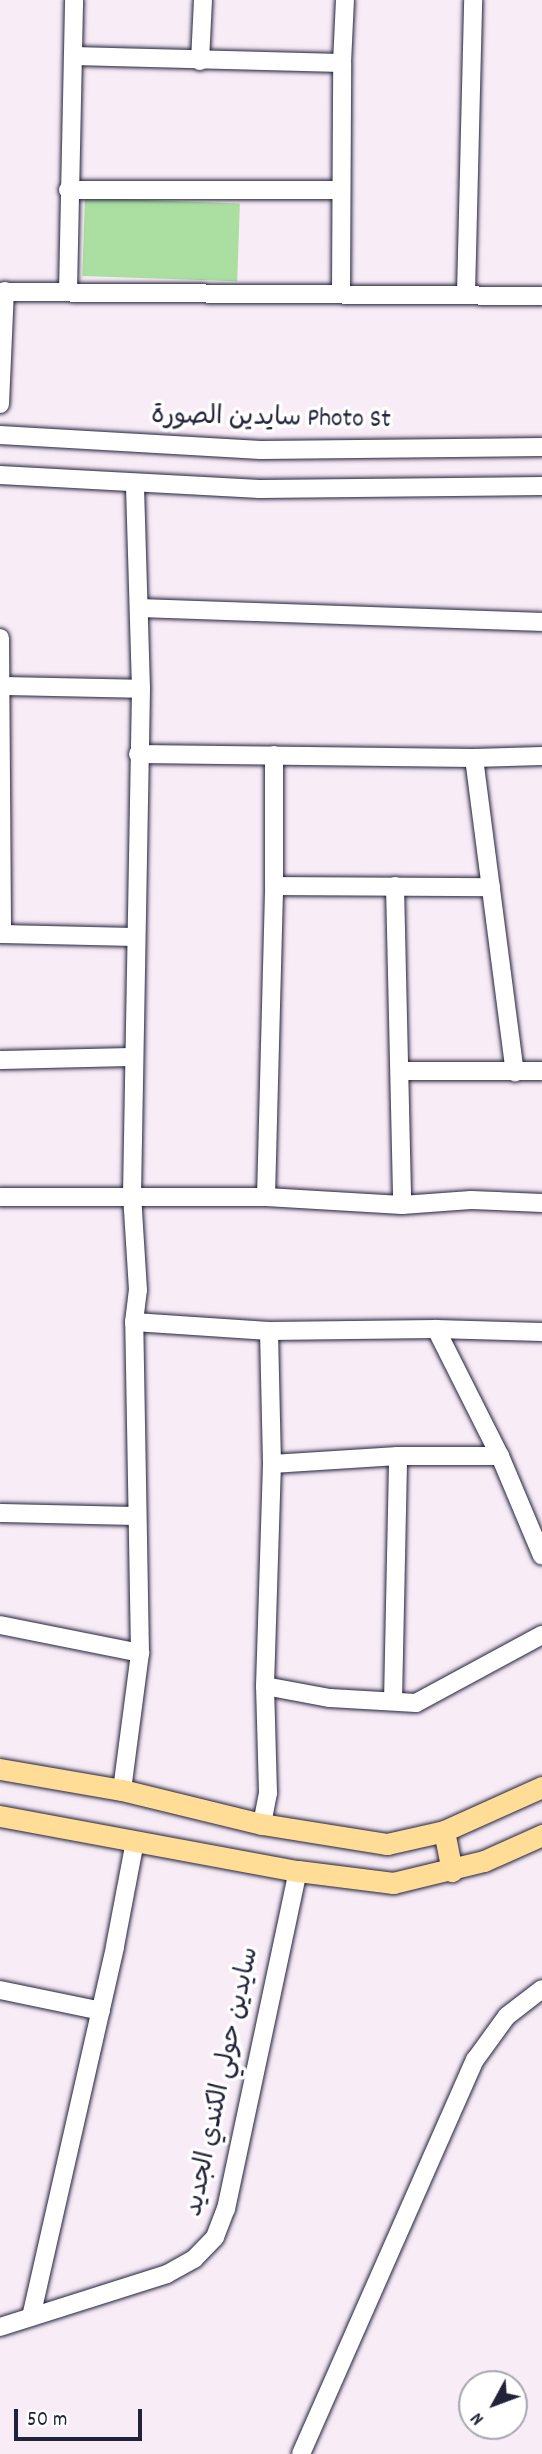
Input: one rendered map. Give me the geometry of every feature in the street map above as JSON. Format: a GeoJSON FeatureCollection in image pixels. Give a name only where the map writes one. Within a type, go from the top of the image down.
{"type":"FeatureCollection","features":[{"type":"Feature","properties":{"kind":"main road"},"geometry":{"type":"LineString","coordinates":[[0,1769],[122,1790],[261,1824],[387,1844],[444,1831],[542,1787]]}},
{"type":"Feature","properties":{"kind":"main road"},"geometry":{"type":"LineString","coordinates":[[0,1816],[298,1871],[393,1883],[452,1871],[512,1850],[542,1835]]}},
{"type":"Feature","properties":{"kind":"main road"},"geometry":{"type":"LineString","coordinates":[[444,1831],[452,1871]]}},
{"type":"Feature","properties":{"kind":"street"},"geometry":{"type":"LineString","coordinates":[[68,291],[74,0]]}},
{"type":"Feature","properties":{"kind":"street"},"geometry":{"type":"LineString","coordinates":[[200,61],[203,0]]}},
{"type":"Feature","properties":{"kind":"street"},"geometry":{"type":"LineString","coordinates":[[341,292],[340,190],[345,0]]}},
{"type":"Feature","properties":{"kind":"street"},"geometry":{"type":"LineString","coordinates":[[466,294],[473,0]]}},
{"type":"Feature","properties":{"kind":"street"},"geometry":{"type":"LineString","coordinates":[[73,56],[342,63]]}},
{"type":"Feature","properties":{"kind":"street"},"geometry":{"type":"LineString","coordinates":[[68,190],[340,190]]}},
{"type":"Feature","properties":{"kind":"street"},"geometry":{"type":"LineString","coordinates":[[0,404],[2,292],[341,292],[542,296]]}},
{"type":"Feature","properties":{"kind":"street","name":"سايدين الصورة Photo St"},"geometry":{"type":"LineString","coordinates":[[0,435],[261,450],[542,447]]}},
{"type":"Feature","properties":{"kind":"street"},"geometry":{"type":"LineString","coordinates":[[0,475],[260,489],[542,486]]}},
{"type":"Feature","properties":{"kind":"street"},"geometry":{"type":"LineString","coordinates":[[122,1790],[140,1653],[134,1322],[138,1290],[132,1195],[132,1057],[141,690],[141,608],[135,482]]}},
{"type":"Feature","properties":{"kind":"street"},"geometry":{"type":"LineString","coordinates":[[141,608],[542,622]]}},
{"type":"Feature","properties":{"kind":"street"},"geometry":{"type":"LineString","coordinates":[[0,638],[1,934],[136,937]]}},
{"type":"Feature","properties":{"kind":"street"},"geometry":{"type":"LineString","coordinates":[[2,686],[141,690]]}},
{"type":"Feature","properties":{"kind":"street"},"geometry":{"type":"LineString","coordinates":[[138,754],[474,758],[542,756]]}},
{"type":"Feature","properties":{"kind":"street"},"geometry":{"type":"LineString","coordinates":[[266,1197],[274,886],[274,755]]}},
{"type":"Feature","properties":{"kind":"street"},"geometry":{"type":"LineString","coordinates":[[474,758],[515,1072]]}},
{"type":"Feature","properties":{"kind":"street"},"geometry":{"type":"LineString","coordinates":[[274,886],[491,887]]}},
{"type":"Feature","properties":{"kind":"street"},"geometry":{"type":"LineString","coordinates":[[395,886],[402,1205]]}},
{"type":"Feature","properties":{"kind":"street"},"geometry":{"type":"LineString","coordinates":[[0,1060],[132,1057]]}},
{"type":"Feature","properties":{"kind":"street"},"geometry":{"type":"LineString","coordinates":[[401,1071],[542,1072]]}},
{"type":"Feature","properties":{"kind":"street"},"geometry":{"type":"LineString","coordinates":[[0,1197],[266,1197],[402,1205],[471,1200],[542,1203]]}},
{"type":"Feature","properties":{"kind":"street"},"geometry":{"type":"LineString","coordinates":[[134,1322],[270,1331],[436,1329],[542,1332]]}},
{"type":"Feature","properties":{"kind":"street"},"geometry":{"type":"LineString","coordinates":[[436,1329],[500,1456],[542,1556]]}},
{"type":"Feature","properties":{"kind":"street"},"geometry":{"type":"LineString","coordinates":[[261,1824],[268,1793],[265,1686],[272,1464],[270,1331]]}},
{"type":"Feature","properties":{"kind":"street"},"geometry":{"type":"LineString","coordinates":[[272,1464],[398,1456],[500,1456]]}},
{"type":"Feature","properties":{"kind":"street"},"geometry":{"type":"LineString","coordinates":[[393,1701],[398,1456]]}},
{"type":"Feature","properties":{"kind":"street"},"geometry":{"type":"LineString","coordinates":[[0,1513],[137,1516]]}},
{"type":"Feature","properties":{"kind":"street"},"geometry":{"type":"LineString","coordinates":[[0,1625],[140,1653]]}},
{"type":"Feature","properties":{"kind":"street"},"geometry":{"type":"LineString","coordinates":[[265,1686],[330,1698],[416,1703],[542,1635]]}},
{"type":"Feature","properties":{"kind":"street"},"geometry":{"type":"LineString","coordinates":[[31,2317],[135,1841]]}},
{"type":"Feature","properties":{"kind":"street","name":"سايدين حولي الكندي الجديد"},"geometry":{"type":"LineString","coordinates":[[0,2327],[181,2268],[200,2254],[215,2237],[226,2208],[298,1871]]}},
{"type":"Feature","properties":{"kind":"street"},"geometry":{"type":"LineString","coordinates":[[301,2454],[475,2060],[507,2016],[542,1989]]}},
{"type":"Feature","properties":{"kind":"street"},"geometry":{"type":"LineString","coordinates":[[0,1990],[100,2011]]}},
{"type":"Feature","properties":{"kind":"green space"},"geometry":{"type":"Polygon","coordinates":[[[85,198],[240,203],[237,281],[82,276],[85,198]]]}}]}
